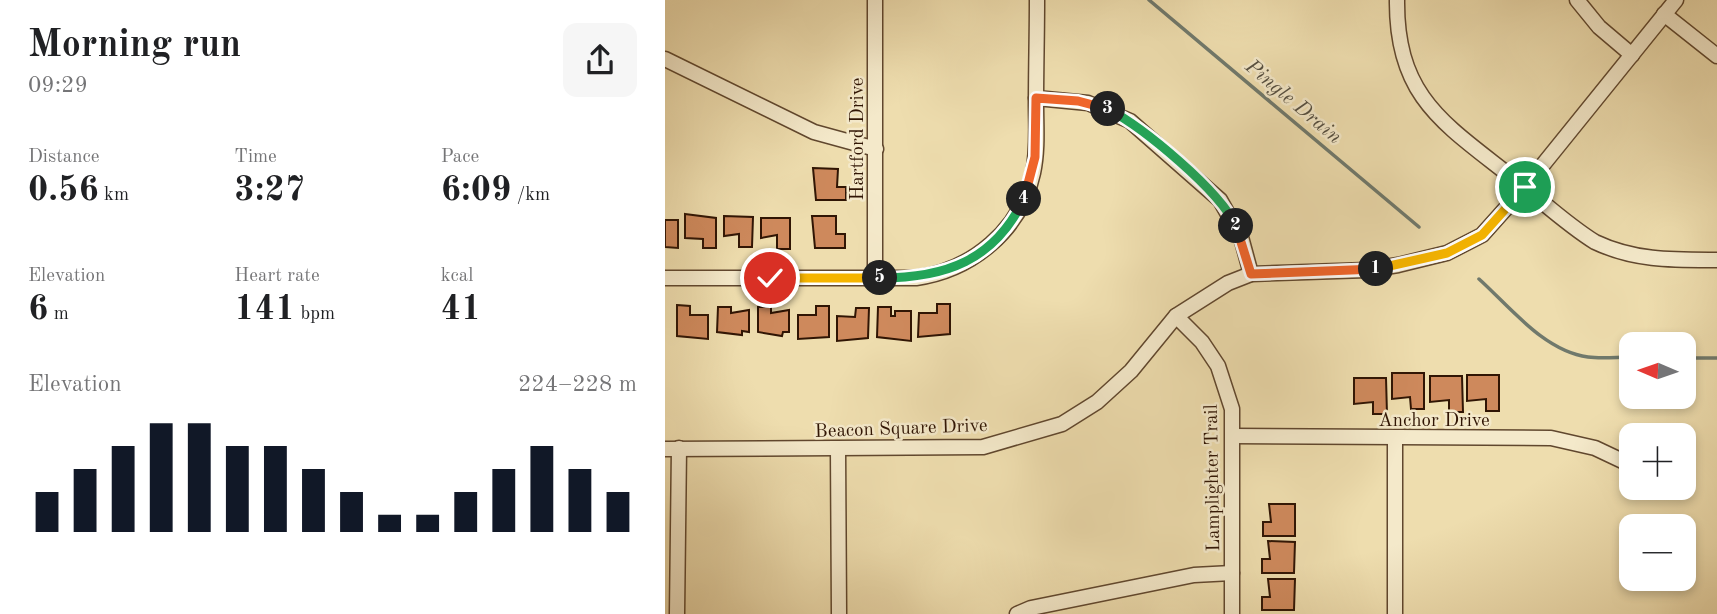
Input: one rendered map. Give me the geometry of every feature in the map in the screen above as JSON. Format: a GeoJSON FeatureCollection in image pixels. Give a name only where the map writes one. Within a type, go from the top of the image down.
{"type":"FeatureCollection","features":[{"type":"Feature","properties":{"kind":"street","name":"Hartford Drive"},"geometry":{"type":"LineString","coordinates":[[875,0],[875,278]]}},
{"type":"Feature","properties":{"kind":"street"},"geometry":{"type":"LineString","coordinates":[[665,278],[916,278],[964,263],[1000,236],[1016,215],[1034,173],[1037,0]]}},
{"type":"Feature","properties":{"kind":"street"},"geometry":{"type":"LineString","coordinates":[[1397,0],[1400,49],[1409,77],[1423,100],[1453,131],[1583,235],[1620,253],[1660,260],[1717,260]]}},
{"type":"Feature","properties":{"kind":"street"},"geometry":{"type":"LineString","coordinates":[[1577,0],[1599,27],[1632,55]]}},
{"type":"Feature","properties":{"kind":"street","name":"Beacon Square Drive"},"geometry":{"type":"LineString","coordinates":[[672,449],[983,447],[1062,424],[1097,402],[1131,370],[1176,316],[1209,293],[1251,274],[1367,270],[1447,253],[1482,235],[1525,187],[1676,0]]}},
{"type":"Feature","properties":{"kind":"street"},"geometry":{"type":"LineString","coordinates":[[1664,15],[1717,57]]}},
{"type":"Feature","properties":{"kind":"street"},"geometry":{"type":"LineString","coordinates":[[665,59],[814,132],[876,149]]}},
{"type":"Feature","properties":{"kind":"street"},"geometry":{"type":"LineString","coordinates":[[1036,98],[1088,103],[1130,121],[1220,200],[1241,237],[1251,274]]}},
{"type":"Feature","properties":{"kind":"street","name":"Lamplighter Trail"},"geometry":{"type":"LineString","coordinates":[[1176,316],[1218,366],[1230,401],[1233,436],[1232,614]]}},
{"type":"Feature","properties":{"kind":"street","name":"Anchor Drive"},"geometry":{"type":"LineString","coordinates":[[1233,436],[1568,440],[1619,459]]}},
{"type":"Feature","properties":{"kind":"street"},"geometry":{"type":"LineString","coordinates":[[1395,439],[1395,614]]}},
{"type":"Feature","properties":{"kind":"street"},"geometry":{"type":"LineString","coordinates":[[672,449],[677,614]]}},
{"type":"Feature","properties":{"kind":"street"},"geometry":{"type":"LineString","coordinates":[[838,449],[839,614]]}},
{"type":"Feature","properties":{"kind":"street"},"geometry":{"type":"LineString","coordinates":[[1017,614],[1031,608],[1194,575],[1232,573]]}},
{"type":"Feature","properties":{"kind":"building"},"geometry":{"type":"Polygon","coordinates":[[[813,168],[838,169],[837,187],[846,187],[846,200],[816,200],[813,168]]]}},
{"type":"Feature","properties":{"kind":"building"},"geometry":{"type":"Polygon","coordinates":[[[685,214],[716,218],[716,248],[703,248],[703,239],[685,238],[685,214]]]}},
{"type":"Feature","properties":{"kind":"building"},"geometry":{"type":"Polygon","coordinates":[[[724,216],[753,217],[752,247],[739,247],[739,234],[724,236],[724,216]]]}},
{"type":"Feature","properties":{"kind":"building"},"geometry":{"type":"Polygon","coordinates":[[[812,216],[836,216],[836,234],[845,234],[845,248],[815,248],[812,216]]]}},
{"type":"Feature","properties":{"kind":"building"},"geometry":{"type":"Polygon","coordinates":[[[761,218],[790,218],[790,249],[777,249],[777,235],[761,238],[761,218]]]}},
{"type":"Feature","properties":{"kind":"building"},"geometry":{"type":"Polygon","coordinates":[[[665,220],[678,220],[678,248],[665,247],[665,220]]]}},
{"type":"Feature","properties":{"kind":"building"},"geometry":{"type":"Polygon","coordinates":[[[937,304],[950,304],[950,334],[918,337],[919,313],[937,313],[937,304]]]}},
{"type":"Feature","properties":{"kind":"building"},"geometry":{"type":"Polygon","coordinates":[[[677,305],[690,306],[690,315],[708,315],[708,339],[677,336],[677,305]]]}},
{"type":"Feature","properties":{"kind":"building"},"geometry":{"type":"Polygon","coordinates":[[[816,306],[829,306],[829,337],[798,339],[798,315],[816,315],[816,306]]]}},
{"type":"Feature","properties":{"kind":"building"},"geometry":{"type":"Polygon","coordinates":[[[718,307],[731,307],[731,313],[749,310],[749,332],[742,331],[742,335],[717,332],[718,307]]]}},
{"type":"Feature","properties":{"kind":"building"},"geometry":{"type":"Polygon","coordinates":[[[758,307],[771,307],[771,313],[789,310],[789,332],[783,332],[782,336],[758,332],[758,307]]]}},
{"type":"Feature","properties":{"kind":"building"},"geometry":{"type":"Polygon","coordinates":[[[878,307],[891,307],[891,316],[895,316],[895,311],[911,311],[911,341],[877,337],[878,307]]]}},
{"type":"Feature","properties":{"kind":"building"},"geometry":{"type":"Polygon","coordinates":[[[856,308],[869,308],[868,338],[837,341],[837,316],[855,317],[856,308]]]}},
{"type":"Feature","properties":{"kind":"building"},"geometry":{"type":"Polygon","coordinates":[[[1392,373],[1424,373],[1424,409],[1411,409],[1410,397],[1392,399],[1392,373]]]}},
{"type":"Feature","properties":{"kind":"building"},"geometry":{"type":"Polygon","coordinates":[[[1467,375],[1499,375],[1499,411],[1486,411],[1486,399],[1467,401],[1467,375]]]}},
{"type":"Feature","properties":{"kind":"building"},"geometry":{"type":"Polygon","coordinates":[[[1430,376],[1462,376],[1463,412],[1449,412],[1449,400],[1430,402],[1430,376]]]}},
{"type":"Feature","properties":{"kind":"building"},"geometry":{"type":"Polygon","coordinates":[[[1354,378],[1386,378],[1387,414],[1373,414],[1373,402],[1354,404],[1354,378]]]}},
{"type":"Feature","properties":{"kind":"building"},"geometry":{"type":"Polygon","coordinates":[[[1269,504],[1295,504],[1295,536],[1263,536],[1263,522],[1271,522],[1269,504]]]}},
{"type":"Feature","properties":{"kind":"building"},"geometry":{"type":"Polygon","coordinates":[[[1268,541],[1295,542],[1294,573],[1262,573],[1262,559],[1270,559],[1268,541]]]}},
{"type":"Feature","properties":{"kind":"building"},"geometry":{"type":"Polygon","coordinates":[[[1268,579],[1295,579],[1294,610],[1262,610],[1262,597],[1270,597],[1268,579]]]}},
{"type":"Feature","properties":{"kind":"waterway","name":"Pingle Drain"},"geometry":{"type":"LineString","coordinates":[[1149,0],[1419,227]]}},
{"type":"Feature","properties":{"kind":"waterway","name":"Pingle Drain"},"geometry":{"type":"LineString","coordinates":[[1479,279],[1529,326],[1557,346],[1588,357],[1619,357]]}},
{"type":"Feature","properties":{"kind":"waterway","name":"Pingle Drain"},"geometry":{"type":"LineString","coordinates":[[1696,358],[1717,358]]}},
{"type":"Feature","properties":{"kind":"route"},"geometry":{"type":"LineString","coordinates":[[770,278],[916,278],[950,269],[978,255],[1000,236],[1016,215],[1029,187],[1034,173],[1036,98],[1088,103],[1130,121],[1220,200],[1241,237],[1251,274],[1367,270],[1447,253],[1482,235],[1525,187]]}}]}
